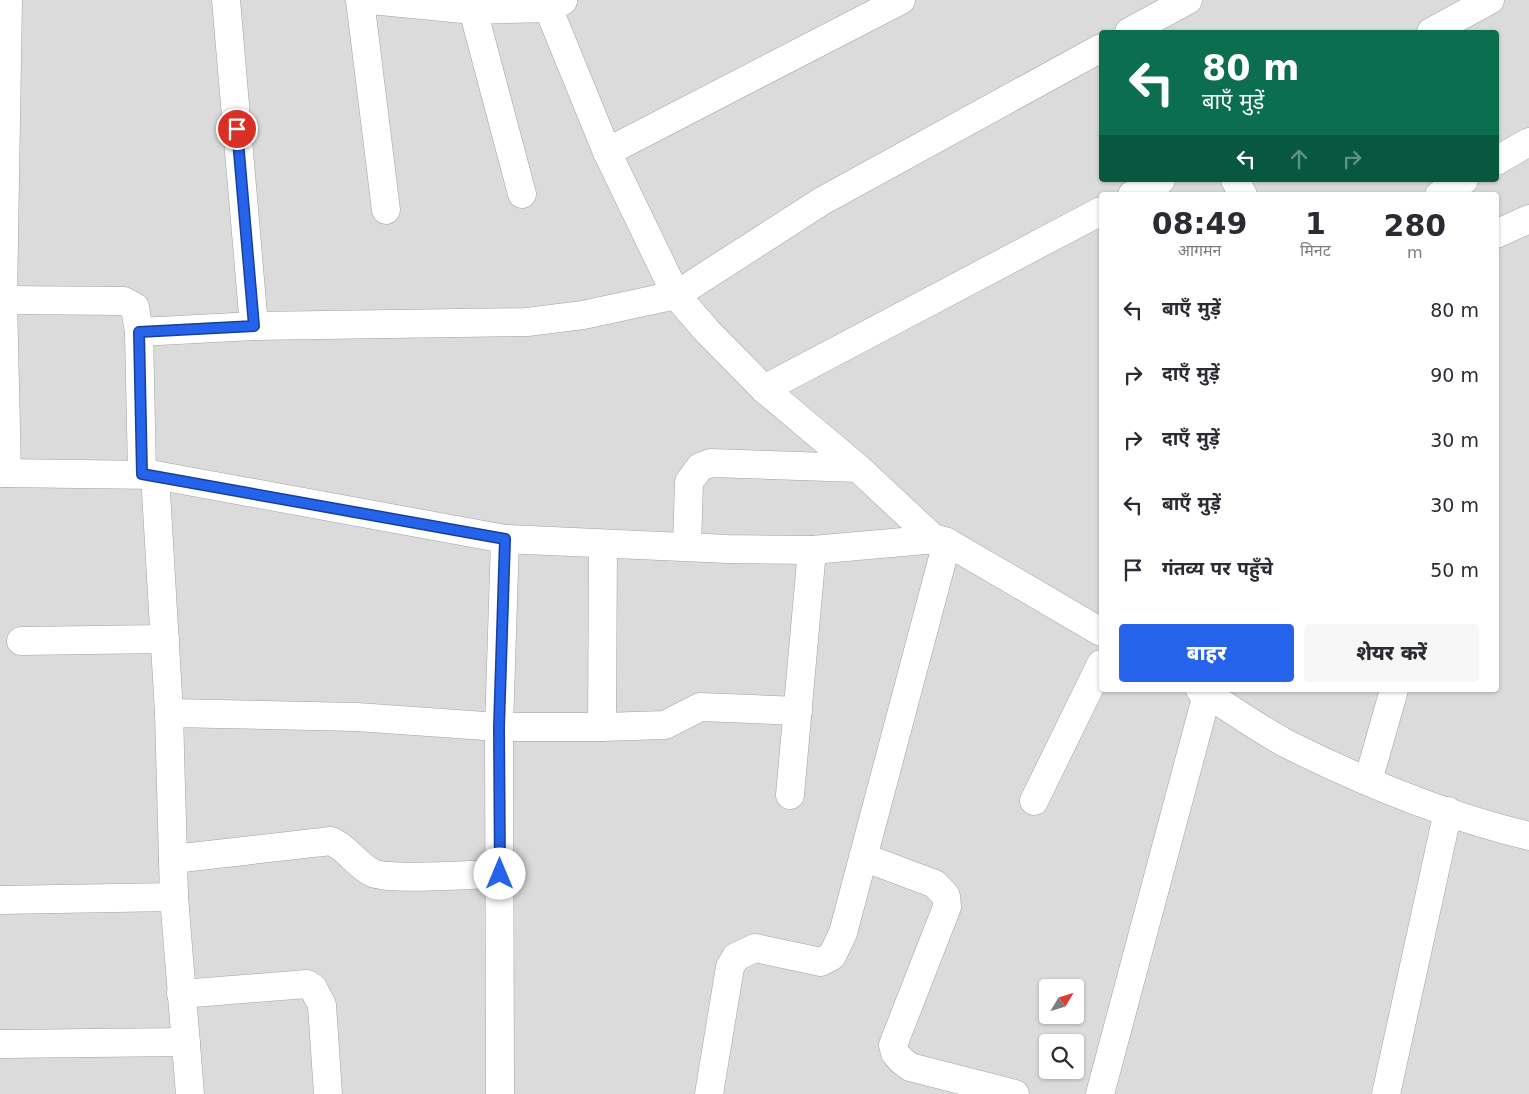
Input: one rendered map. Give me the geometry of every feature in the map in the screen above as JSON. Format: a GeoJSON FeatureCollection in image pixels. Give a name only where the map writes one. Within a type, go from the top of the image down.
{"type":"FeatureCollection","features":[{"type":"Feature","properties":{"kind":"street"},"geometry":{"type":"LineString","coordinates":[[8,0],[3,300],[3,473],[148,474],[505,539],[812,550],[940,540]]}},
{"type":"Feature","properties":{"kind":"street"},"geometry":{"type":"LineString","coordinates":[[226,0],[254,326]]}},
{"type":"Feature","properties":{"kind":"street"},"geometry":{"type":"LineString","coordinates":[[360,0],[386,210]]}},
{"type":"Feature","properties":{"kind":"street"},"geometry":{"type":"LineString","coordinates":[[371,0],[473,10],[553,3],[607,152],[676,295],[707,332],[764,389],[940,540],[1099,631]]}},
{"type":"Feature","properties":{"kind":"street"},"geometry":{"type":"LineString","coordinates":[[607,152],[901,0]]}},
{"type":"Feature","properties":{"kind":"street"},"geometry":{"type":"LineString","coordinates":[[1144,22],[1188,0]]}},
{"type":"Feature","properties":{"kind":"street"},"geometry":{"type":"LineString","coordinates":[[1435,30],[1490,0]]}},
{"type":"Feature","properties":{"kind":"street"},"geometry":{"type":"LineString","coordinates":[[473,10],[522,194]]}},
{"type":"Feature","properties":{"kind":"street"},"geometry":{"type":"LineString","coordinates":[[139,332],[254,326],[527,322],[582,315],[676,295],[756,241],[822,201],[1099,49]]}},
{"type":"Feature","properties":{"kind":"street"},"geometry":{"type":"LineString","coordinates":[[1499,159],[1529,142]]}},
{"type":"Feature","properties":{"kind":"street"},"geometry":{"type":"LineString","coordinates":[[1138,192],[1157,182]]}},
{"type":"Feature","properties":{"kind":"street"},"geometry":{"type":"LineString","coordinates":[[1444,192],[1461,182]]}},
{"type":"Feature","properties":{"kind":"street"},"geometry":{"type":"LineString","coordinates":[[764,389],[1099,212]]}},
{"type":"Feature","properties":{"kind":"street"},"geometry":{"type":"LineString","coordinates":[[1499,233],[1529,219]]}},
{"type":"Feature","properties":{"kind":"street"},"geometry":{"type":"LineString","coordinates":[[3,300],[130,302],[135,307],[139,332],[148,474],[165,638],[174,897],[190,1094]]}},
{"type":"Feature","properties":{"kind":"street"},"geometry":{"type":"LineString","coordinates":[[686,546],[688,482],[700,467],[711,463],[858,468]]}},
{"type":"Feature","properties":{"kind":"street"},"geometry":{"type":"LineString","coordinates":[[500,1094],[499,727],[505,539]]}},
{"type":"Feature","properties":{"kind":"street"},"geometry":{"type":"LineString","coordinates":[[708,1094],[730,967],[736,957],[756,948],[821,962],[832,956],[843,933],[940,540]]}},
{"type":"Feature","properties":{"kind":"street"},"geometry":{"type":"LineString","coordinates":[[602,727],[603,544]]}},
{"type":"Feature","properties":{"kind":"street"},"geometry":{"type":"LineString","coordinates":[[790,795],[812,550]]}},
{"type":"Feature","properties":{"kind":"street"},"geometry":{"type":"LineString","coordinates":[[21,641],[165,638]]}},
{"type":"Feature","properties":{"kind":"street"},"geometry":{"type":"LineString","coordinates":[[1034,801],[1099,668]]}},
{"type":"Feature","properties":{"kind":"street"},"geometry":{"type":"LineString","coordinates":[[1100,1094],[1203,692],[1286,743],[1368,781],[1448,811],[1529,836]]}},
{"type":"Feature","properties":{"kind":"street"},"geometry":{"type":"LineString","coordinates":[[1368,781],[1393,692]]}},
{"type":"Feature","properties":{"kind":"street"},"geometry":{"type":"LineString","coordinates":[[169,713],[357,717],[499,727],[602,727],[665,725],[700,707],[798,711]]}},
{"type":"Feature","properties":{"kind":"street"},"geometry":{"type":"LineString","coordinates":[[1386,1094],[1448,811]]}},
{"type":"Feature","properties":{"kind":"street"},"geometry":{"type":"LineString","coordinates":[[173,859],[331,841],[342,845],[364,867],[384,876],[500,874]]}},
{"type":"Feature","properties":{"kind":"street"},"geometry":{"type":"LineString","coordinates":[[863,857],[936,884],[946,896],[947,907],[893,1045],[895,1053],[910,1067],[1015,1094]]}},
{"type":"Feature","properties":{"kind":"street"},"geometry":{"type":"LineString","coordinates":[[0,900],[174,897]]}},
{"type":"Feature","properties":{"kind":"street"},"geometry":{"type":"LineString","coordinates":[[182,994],[307,984],[313,988],[322,1005],[328,1094]]}},
{"type":"Feature","properties":{"kind":"street"},"geometry":{"type":"LineString","coordinates":[[0,1044],[186,1042]]}},
{"type":"Feature","properties":{"kind":"shaded area"},"geometry":{"type":"Polygon","coordinates":[[[0,0],[1529,0],[1529,1094],[0,1094],[0,0]]]}},
{"type":"Feature","properties":{"kind":"route"},"geometry":{"type":"LineString","coordinates":[[237,129],[254,326],[139,332],[142,474],[505,539],[499,727],[500,874]]}}]}
